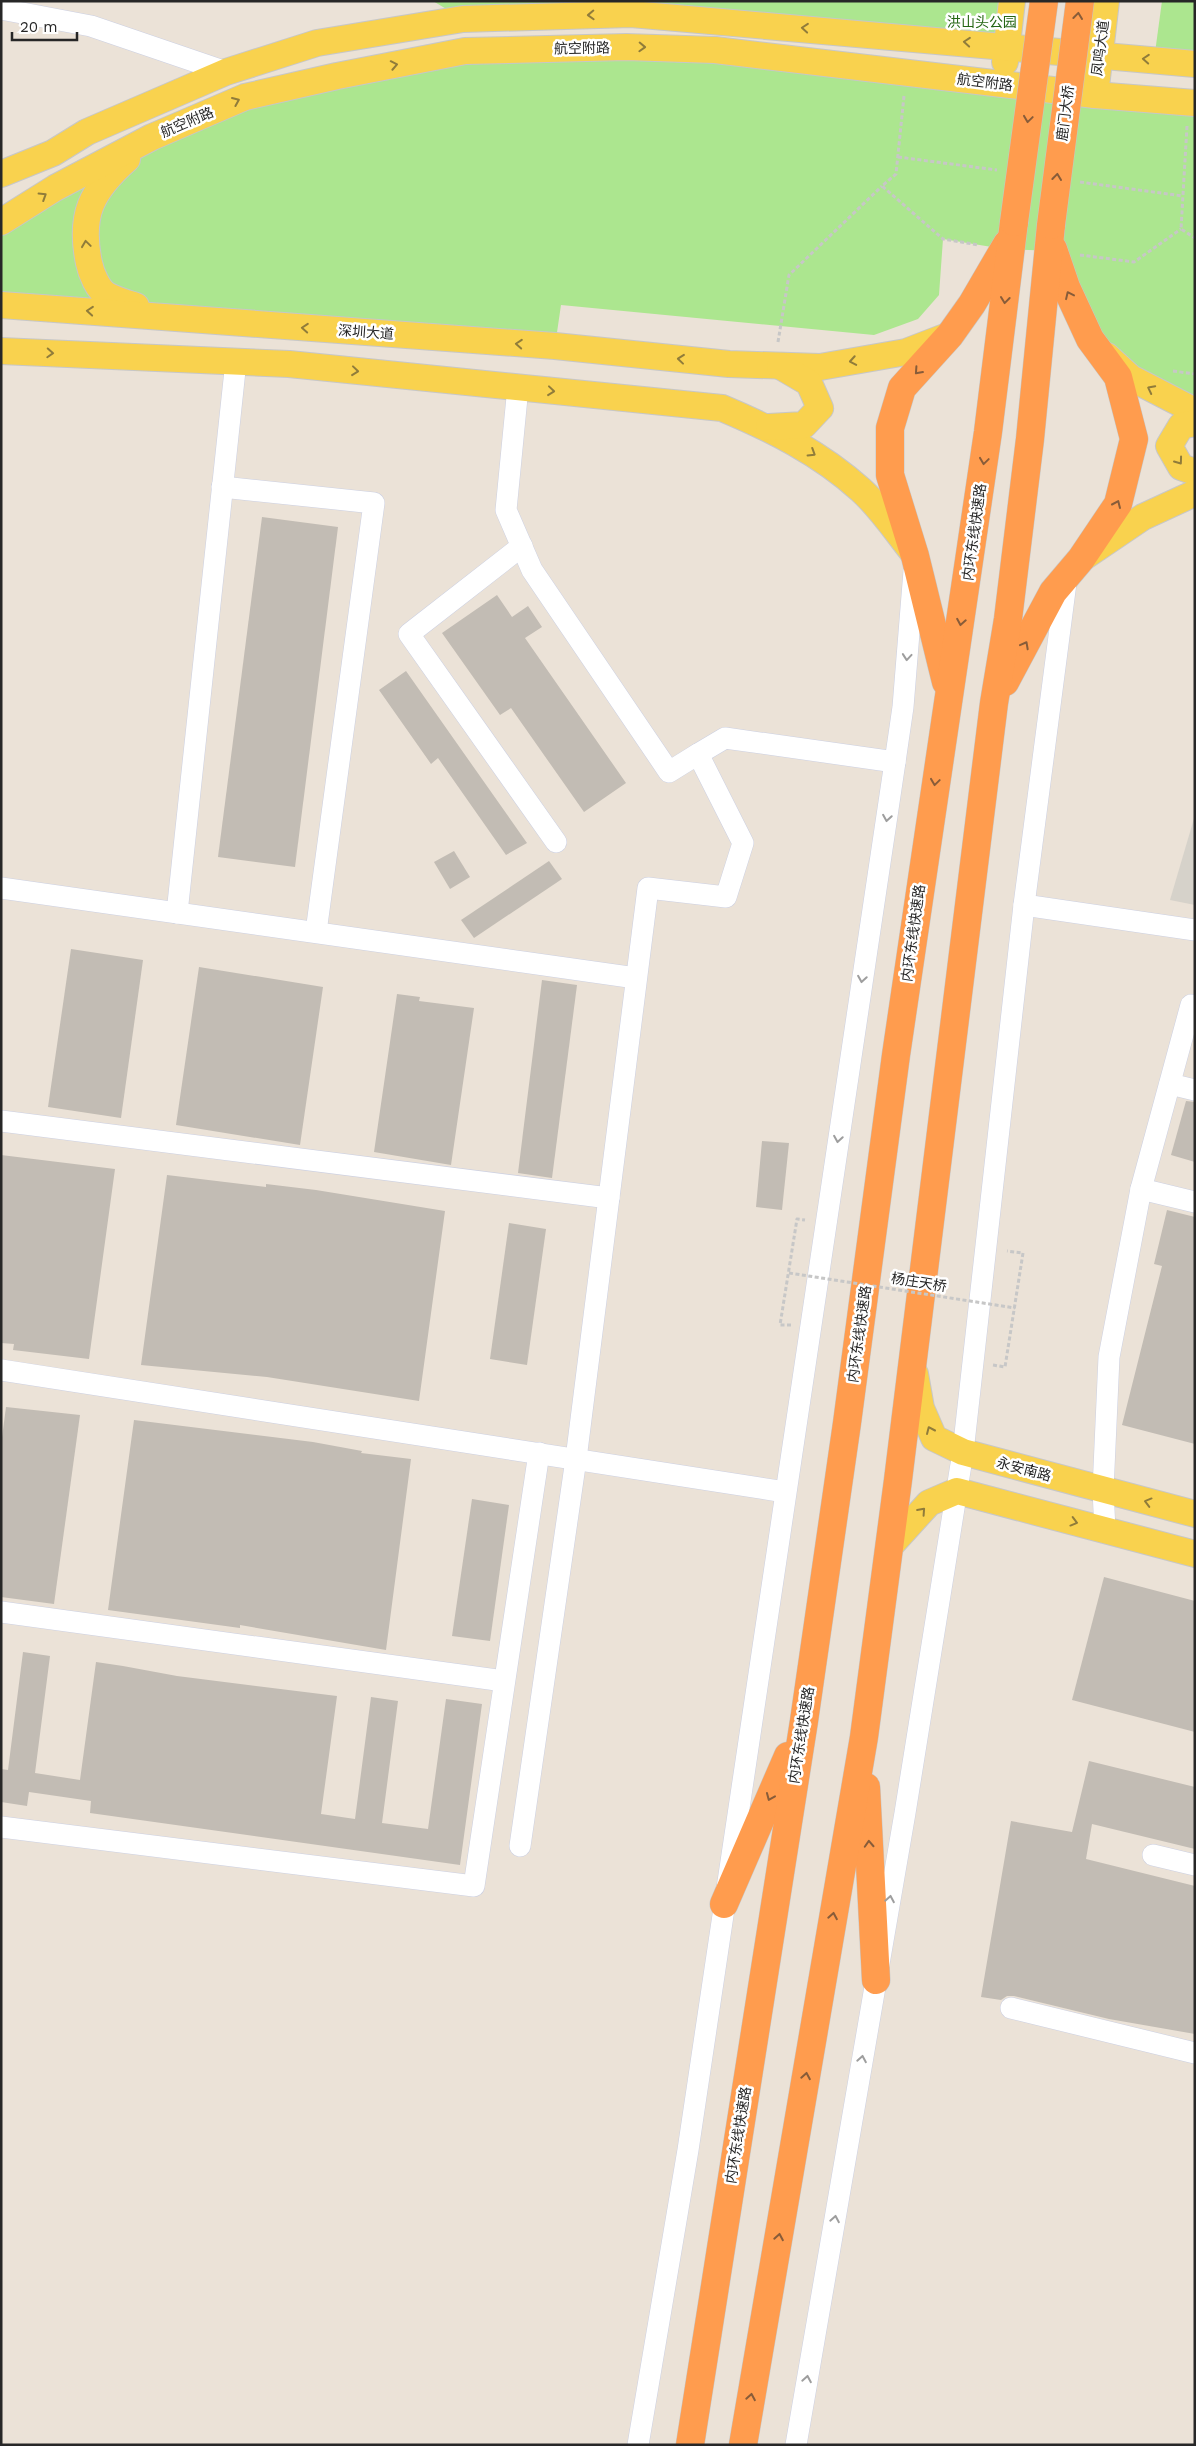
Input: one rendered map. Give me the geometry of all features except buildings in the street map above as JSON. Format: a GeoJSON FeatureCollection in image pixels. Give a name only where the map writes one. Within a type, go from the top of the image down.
{"type":"FeatureCollection","features":[{"type":"Feature","properties":{"kind":"highway"},"geometry":{"type":"LineString","coordinates":[[948,693],[915,556],[890,475],[890,428],[902,388],[950,335],[972,304],[1010,235],[1044,1]]}},
{"type":"Feature","properties":{"kind":"highway","name":"鹿门大桥"},"geometry":{"type":"LineString","coordinates":[[1052,238],[1080,1]]}},
{"type":"Feature","properties":{"kind":"highway","name":"内环东线快速路"},"geometry":{"type":"LineString","coordinates":[[690,2445],[804,1721],[948,693],[962,613],[988,432],[1010,235]]}},
{"type":"Feature","properties":{"kind":"highway"},"geometry":{"type":"LineString","coordinates":[[994,703],[1053,592],[1074,567],[1118,504],[1134,439],[1118,377],[1090,339],[1066,287],[1052,238]]}},
{"type":"Feature","properties":{"kind":"highway"},"geometry":{"type":"LineString","coordinates":[[743,2445],[864,1737],[994,703],[1008,619],[1052,238]]}},
{"type":"Feature","properties":{"kind":"highway"},"geometry":{"type":"LineString","coordinates":[[724,1904],[804,1721]]}},
{"type":"Feature","properties":{"kind":"highway"},"geometry":{"type":"LineString","coordinates":[[864,1737],[876,1980]]}},
{"type":"Feature","properties":{"kind":"main road"},"geometry":{"type":"LineString","coordinates":[[1003,84],[1012,1]]}},
{"type":"Feature","properties":{"kind":"main road","name":"凤鸣大道"},"geometry":{"type":"LineString","coordinates":[[1095,95],[1098,55],[1106,1]]}},
{"type":"Feature","properties":{"kind":"main road"},"geometry":{"type":"LineString","coordinates":[[1,191],[53,153],[87,132],[226,72],[317,43],[473,18],[631,14],[1195,64]]}},
{"type":"Feature","properties":{"kind":"main road","name":"航空附路"},"geometry":{"type":"LineString","coordinates":[[1,222],[55,188],[152,137],[245,97],[338,76],[465,51],[626,47],[716,50],[1095,95],[1191,103]]}},
{"type":"Feature","properties":{"kind":"main road"},"geometry":{"type":"LineString","coordinates":[[152,137],[108,176],[87,211],[84,238],[91,272],[105,295],[165,317]]}},
{"type":"Feature","properties":{"kind":"main road"},"geometry":{"type":"LineString","coordinates":[[1,174],[53,153]]}},
{"type":"Feature","properties":{"kind":"main road","name":"深圳大道"},"geometry":{"type":"LineString","coordinates":[[1,305],[580,348],[729,364],[777,366],[820,367],[906,352],[950,335]]}},
{"type":"Feature","properties":{"kind":"main road"},"geometry":{"type":"LineString","coordinates":[[1090,339],[1130,378],[1195,411]]}},
{"type":"Feature","properties":{"kind":"main road"},"geometry":{"type":"LineString","coordinates":[[1,351],[298,365],[722,408],[769,428],[817,455],[862,491],[915,556]]}},
{"type":"Feature","properties":{"kind":"main road"},"geometry":{"type":"LineString","coordinates":[[769,428],[804,425],[820,408],[809,383],[777,366]]}},
{"type":"Feature","properties":{"kind":"main road"},"geometry":{"type":"LineString","coordinates":[[1195,423],[1181,426],[1169,446],[1181,467],[1195,472]]}},
{"type":"Feature","properties":{"kind":"main road"},"geometry":{"type":"LineString","coordinates":[[1074,567],[1143,518],[1195,493]]}},
{"type":"Feature","properties":{"kind":"main road","name":"永安南路"},"geometry":{"type":"LineString","coordinates":[[912,1360],[921,1408],[934,1438],[963,1452],[1195,1514]]}},
{"type":"Feature","properties":{"kind":"main road"},"geometry":{"type":"LineString","coordinates":[[889,1547],[929,1503],[957,1491],[1195,1554]]}},
{"type":"Feature","properties":{"kind":"street"},"geometry":{"type":"LineString","coordinates":[[1,9],[91,26],[226,72]]}},
{"type":"Feature","properties":{"kind":"street"},"geometry":{"type":"LineString","coordinates":[[177,912],[236,361]]}},
{"type":"Feature","properties":{"kind":"street"},"geometry":{"type":"LineString","coordinates":[[518,387],[506,510],[532,570],[669,772],[725,738],[895,762]]}},
{"type":"Feature","properties":{"kind":"street"},"geometry":{"type":"LineString","coordinates":[[222,487],[374,503],[316,932]]}},
{"type":"Feature","properties":{"kind":"street"},"geometry":{"type":"LineString","coordinates":[[522,546],[409,634],[556,842]]}},
{"type":"Feature","properties":{"kind":"street"},"geometry":{"type":"LineString","coordinates":[[638,2445],[688,2150],[895,762],[903,707],[915,556]]}},
{"type":"Feature","properties":{"kind":"street"},"geometry":{"type":"LineString","coordinates":[[796,2445],[876,1980],[963,1452],[1024,906],[1074,567]]}},
{"type":"Feature","properties":{"kind":"street"},"geometry":{"type":"LineString","coordinates":[[520,1846],[576,1459],[648,888],[726,897],[743,844],[698,754]]}},
{"type":"Feature","properties":{"kind":"street"},"geometry":{"type":"LineString","coordinates":[[1,888],[636,978]]}},
{"type":"Feature","properties":{"kind":"street"},"geometry":{"type":"LineString","coordinates":[[1024,906],[1195,930]]}},
{"type":"Feature","properties":{"kind":"street"},"geometry":{"type":"LineString","coordinates":[[1105,1530],[1103,1490],[1109,1357],[1141,1190],[1194,1000]]}},
{"type":"Feature","properties":{"kind":"street"},"geometry":{"type":"LineString","coordinates":[[1170,1084],[1195,1090]]}},
{"type":"Feature","properties":{"kind":"street"},"geometry":{"type":"LineString","coordinates":[[1,1121],[609,1198]]}},
{"type":"Feature","properties":{"kind":"street"},"geometry":{"type":"LineString","coordinates":[[1141,1190],[1195,1202]]}},
{"type":"Feature","properties":{"kind":"street"},"geometry":{"type":"LineString","coordinates":[[1,1370],[785,1492]]}},
{"type":"Feature","properties":{"kind":"street"},"geometry":{"type":"LineString","coordinates":[[1,1827],[474,1886],[539,1454]]}},
{"type":"Feature","properties":{"kind":"street"},"geometry":{"type":"LineString","coordinates":[[1,1612],[504,1681]]}},
{"type":"Feature","properties":{"kind":"street"},"geometry":{"type":"LineString","coordinates":[[1153,1855],[1195,1865]]}},
{"type":"Feature","properties":{"kind":"street"},"geometry":{"type":"LineString","coordinates":[[1011,2008],[1195,2053]]}},
{"type":"Feature","properties":{"kind":"path"},"geometry":{"type":"LineString","coordinates":[[777,366],[789,275],[896,174],[906,72]]}},
{"type":"Feature","properties":{"kind":"path"},"geometry":{"type":"LineString","coordinates":[[1181,229],[1191,103]]}},
{"type":"Feature","properties":{"kind":"path"},"geometry":{"type":"LineString","coordinates":[[882,186],[942,239],[1010,235]]}},
{"type":"Feature","properties":{"kind":"path"},"geometry":{"type":"LineString","coordinates":[[1052,238],[1134,262],[1181,229]]}},
{"type":"Feature","properties":{"kind":"path"},"geometry":{"type":"LineString","coordinates":[[1181,229],[1195,238]]}},
{"type":"Feature","properties":{"kind":"path"},"geometry":{"type":"LineString","coordinates":[[780,1325],[797,1218]]}},
{"type":"Feature","properties":{"kind":"path"},"geometry":{"type":"LineString","coordinates":[[1005,1367],[1023,1253]]}},
{"type":"Feature","properties":{"kind":"path","name":"杨庄天桥"},"geometry":{"type":"LineString","coordinates":[[789,1273],[1015,1308]]}},
{"type":"Feature","properties":{"kind":"green space","name":"洪山头公园"},"geometry":{"type":"Polygon","coordinates":[[[433,1],[1012,1],[1006,46],[463,19],[433,1]]]}},
{"type":"Feature","properties":{"kind":"green space"},"geometry":{"type":"Polygon","coordinates":[[[1162,1],[1195,1],[1195,64],[1154,60],[1162,1]]]}},
{"type":"Feature","properties":{"kind":"green space"},"geometry":{"type":"Polygon","coordinates":[[[626,47],[1195,103],[1195,411],[1090,339],[1054,251],[1004,249],[943,239],[939,295],[918,319],[874,335],[561,305],[555,346],[1,305],[1,222],[152,137],[338,76],[626,47]]]}},
{"type":"Feature","properties":{"kind":"shaded area"},"geometry":{"type":"Polygon","coordinates":[[[1195,815],[1195,905],[1170,900],[1195,815]]]}}]}
